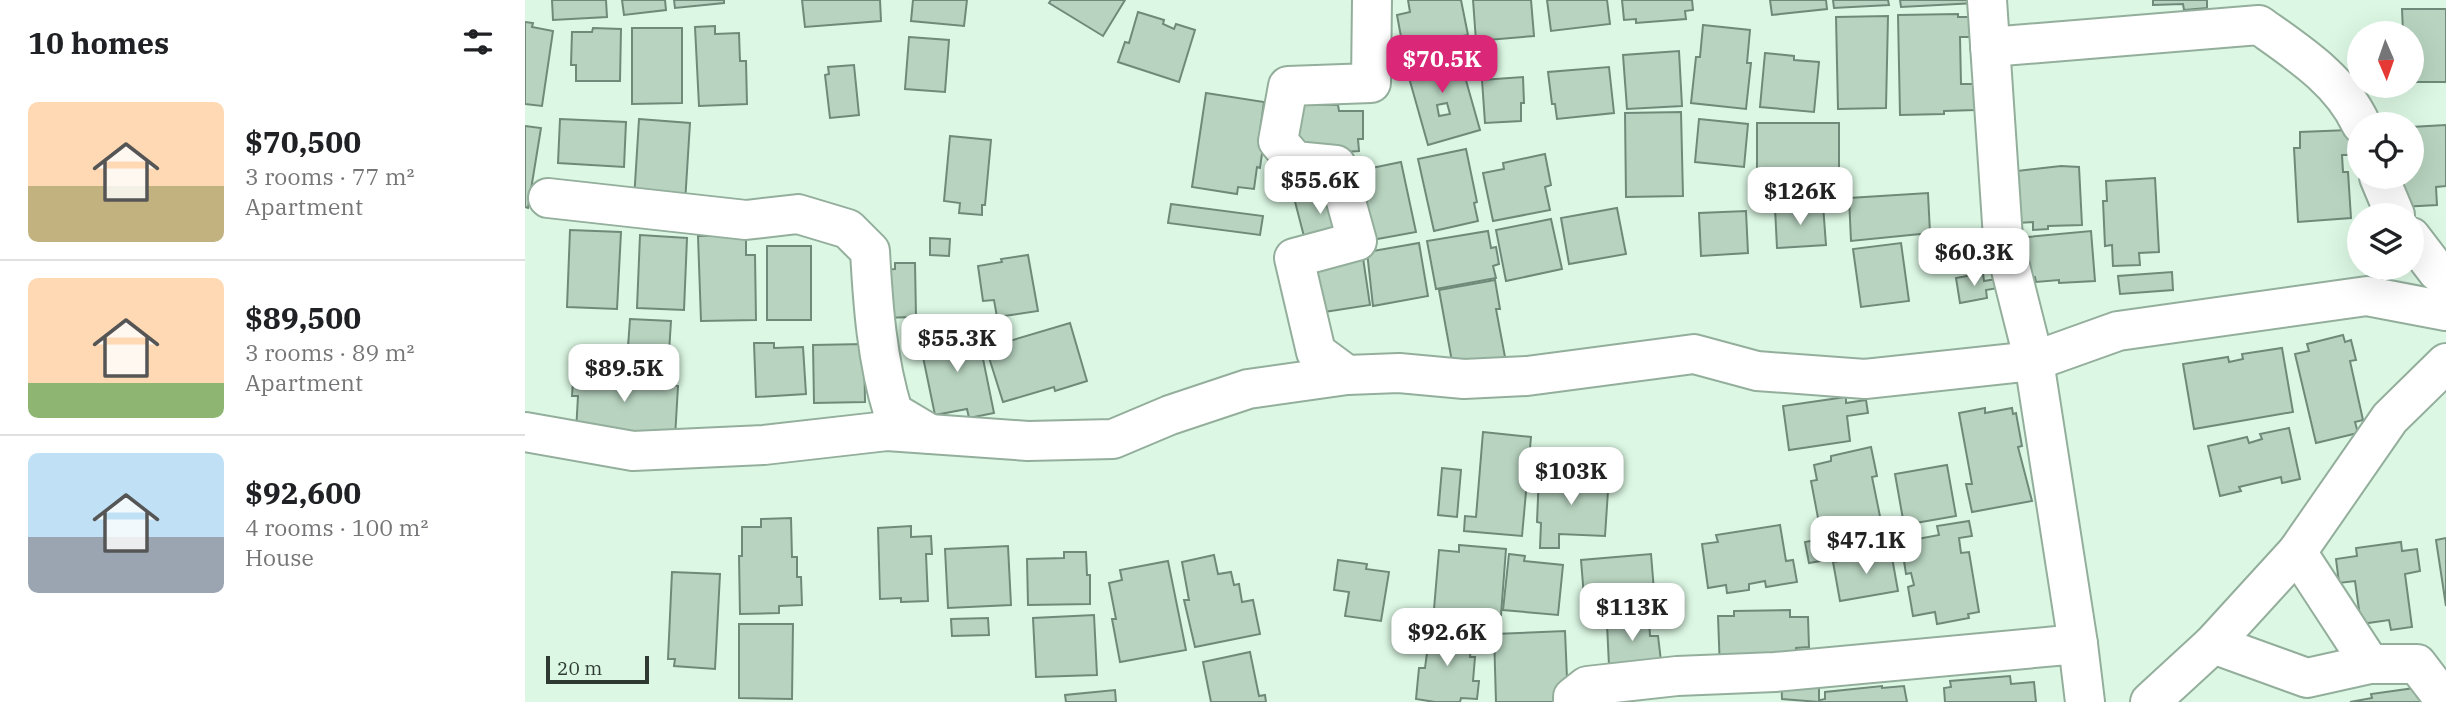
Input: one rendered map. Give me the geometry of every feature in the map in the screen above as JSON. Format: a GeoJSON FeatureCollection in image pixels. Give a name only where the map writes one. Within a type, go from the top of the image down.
{"type":"FeatureCollection","features":[{"type":"Feature","properties":{"kind":"street"},"geometry":{"type":"LineString","coordinates":[[1347,375],[1316,352],[1294,258],[1357,242],[1336,165],[1295,161],[1277,141],[1288,86],[1371,83],[1371,0]]}},
{"type":"Feature","properties":{"kind":"street"},"geometry":{"type":"LineString","coordinates":[[1987,0],[2003,238],[2034,361],[2085,702]]}},
{"type":"Feature","properties":{"kind":"street"},"geometry":{"type":"LineString","coordinates":[[1990,47],[2259,25],[2290,46],[2335,85],[2356,112]]}},
{"type":"Feature","properties":{"kind":"street"},"geometry":{"type":"LineString","coordinates":[[548,198],[746,220],[798,214],[848,229],[870,251],[882,376],[893,412],[932,435]]}},
{"type":"Feature","properties":{"kind":"street"},"geometry":{"type":"LineString","coordinates":[[2424,254],[2446,279]]}},
{"type":"Feature","properties":{"kind":"street"},"geometry":{"type":"LineString","coordinates":[[525,432],[633,452],[764,445],[887,431],[1028,440],[1113,439],[1170,415],[1248,389],[1347,375],[1399,373],[1464,379],[1528,376],[1695,354],[1756,371],[1865,379],[2034,361],[2118,331],[2367,296],[2446,311]]}},
{"type":"Feature","properties":{"kind":"street"},"geometry":{"type":"LineString","coordinates":[[2150,702],[2213,644],[2297,552],[2390,418],[2446,363]]}},
{"type":"Feature","properties":{"kind":"street"},"geometry":{"type":"LineString","coordinates":[[2297,552],[2369,664]]}},
{"type":"Feature","properties":{"kind":"street"},"geometry":{"type":"LineString","coordinates":[[1573,702],[1573,697],[1587,686],[1677,676],[1775,673],[2078,644]]}},
{"type":"Feature","properties":{"kind":"street"},"geometry":{"type":"LineString","coordinates":[[2213,644],[2307,678],[2369,664],[2417,664],[2446,702]]}},
{"type":"Feature","properties":{"kind":"building"},"geometry":{"type":"Polygon","coordinates":[[[552,0],[606,0],[607,17],[553,20],[552,0]]]}},
{"type":"Feature","properties":{"kind":"building"},"geometry":{"type":"Polygon","coordinates":[[[622,0],[665,0],[666,10],[624,15],[622,0]]]}},
{"type":"Feature","properties":{"kind":"building"},"geometry":{"type":"Polygon","coordinates":[[[674,0],[724,0],[724,3],[675,8],[674,0]]]}},
{"type":"Feature","properties":{"kind":"building"},"geometry":{"type":"Polygon","coordinates":[[[802,0],[880,0],[881,21],[805,27],[802,0]]]}},
{"type":"Feature","properties":{"kind":"building"},"geometry":{"type":"Polygon","coordinates":[[[913,0],[967,0],[964,26],[911,21],[913,0]]]}},
{"type":"Feature","properties":{"kind":"building"},"geometry":{"type":"Polygon","coordinates":[[[1051,0],[1125,0],[1103,36],[1049,3],[1051,0]]]}},
{"type":"Feature","properties":{"kind":"building"},"geometry":{"type":"Polygon","coordinates":[[[1408,0],[1461,0],[1468,35],[1442,40],[1444,46],[1404,53],[1397,15],[1410,12],[1408,0]]]}},
{"type":"Feature","properties":{"kind":"building"},"geometry":{"type":"Polygon","coordinates":[[[1473,0],[1531,0],[1534,36],[1476,41],[1473,0]]]}},
{"type":"Feature","properties":{"kind":"building"},"geometry":{"type":"Polygon","coordinates":[[[1547,0],[1607,0],[1610,24],[1551,31],[1547,0]]]}},
{"type":"Feature","properties":{"kind":"building"},"geometry":{"type":"Polygon","coordinates":[[[1622,0],[1692,0],[1693,10],[1685,11],[1686,19],[1636,23],[1636,19],[1624,20],[1622,0]]]}},
{"type":"Feature","properties":{"kind":"building"},"geometry":{"type":"Polygon","coordinates":[[[1770,0],[1826,0],[1827,9],[1772,15],[1770,0]]]}},
{"type":"Feature","properties":{"kind":"building"},"geometry":{"type":"Polygon","coordinates":[[[1833,0],[1888,0],[1889,5],[1834,8],[1833,0]]]}},
{"type":"Feature","properties":{"kind":"building"},"geometry":{"type":"Polygon","coordinates":[[[1900,0],[1976,0],[1976,3],[1901,7],[1900,0]]]}},
{"type":"Feature","properties":{"kind":"building"},"geometry":{"type":"Polygon","coordinates":[[[2153,0],[2207,0],[2207,8],[2184,10],[2183,4],[2153,5],[2153,0]]]}},
{"type":"Feature","properties":{"kind":"building"},"geometry":{"type":"Polygon","coordinates":[[[2402,9],[2446,9],[2446,82],[2424,82],[2424,21],[2403,21],[2402,9]]]}},
{"type":"Feature","properties":{"kind":"building"},"geometry":{"type":"Polygon","coordinates":[[[1138,12],[1164,20],[1163,24],[1174,29],[1176,24],[1195,30],[1179,82],[1118,62],[1125,42],[1129,43],[1138,12]]]}},
{"type":"Feature","properties":{"kind":"building"},"geometry":{"type":"Polygon","coordinates":[[[1958,14],[1958,17],[1974,17],[1975,37],[1960,37],[1961,84],[1975,84],[1975,110],[1900,115],[1898,15],[1958,14]]]}},
{"type":"Feature","properties":{"kind":"building"},"geometry":{"type":"Polygon","coordinates":[[[1888,16],[1886,108],[1838,109],[1836,17],[1888,16]]]}},
{"type":"Feature","properties":{"kind":"building"},"geometry":{"type":"Polygon","coordinates":[[[525,22],[533,23],[532,27],[553,31],[542,106],[525,104],[525,22]]]}},
{"type":"Feature","properties":{"kind":"building"},"geometry":{"type":"Polygon","coordinates":[[[1703,25],[1750,30],[1747,63],[1751,63],[1746,109],[1691,103],[1703,25]]]}},
{"type":"Feature","properties":{"kind":"building"},"geometry":{"type":"Polygon","coordinates":[[[715,26],[715,34],[739,33],[740,61],[746,61],[747,104],[699,106],[695,27],[715,26]]]}},
{"type":"Feature","properties":{"kind":"building"},"geometry":{"type":"Polygon","coordinates":[[[593,28],[621,29],[620,81],[576,81],[576,65],[571,65],[572,32],[592,32],[593,28]]]}},
{"type":"Feature","properties":{"kind":"building"},"geometry":{"type":"Polygon","coordinates":[[[632,28],[682,28],[682,103],[632,104],[632,28]]]}},
{"type":"Feature","properties":{"kind":"building"},"geometry":{"type":"Polygon","coordinates":[[[909,37],[949,40],[945,92],[905,89],[909,37]]]}},
{"type":"Feature","properties":{"kind":"building"},"geometry":{"type":"Polygon","coordinates":[[[1456,45],[1480,130],[1428,145],[1404,60],[1456,45]],[[1447,103],[1437,105],[1439,116],[1450,114],[1447,103]]]}},
{"type":"Feature","properties":{"kind":"building"},"geometry":{"type":"Polygon","coordinates":[[[1679,51],[1682,106],[1627,109],[1623,55],[1679,51]]]}},
{"type":"Feature","properties":{"kind":"building"},"geometry":{"type":"Polygon","coordinates":[[[1765,53],[1794,56],[1794,60],[1819,62],[1814,112],[1760,107],[1765,53]]]}},
{"type":"Feature","properties":{"kind":"building"},"geometry":{"type":"Polygon","coordinates":[[[854,65],[859,115],[830,118],[825,75],[829,74],[828,67],[854,65]]]}},
{"type":"Feature","properties":{"kind":"building"},"geometry":{"type":"Polygon","coordinates":[[[1609,67],[1614,113],[1557,119],[1548,72],[1609,67]]]}},
{"type":"Feature","properties":{"kind":"building"},"geometry":{"type":"Polygon","coordinates":[[[1523,77],[1524,103],[1521,103],[1521,121],[1485,123],[1482,80],[1523,77]]]}},
{"type":"Feature","properties":{"kind":"building"},"geometry":{"type":"Polygon","coordinates":[[[1206,93],[1264,102],[1259,139],[1264,140],[1254,189],[1238,187],[1237,194],[1192,187],[1206,93]]]}},
{"type":"Feature","properties":{"kind":"building"},"geometry":{"type":"Polygon","coordinates":[[[1293,104],[1338,105],[1339,111],[1363,111],[1363,139],[1358,139],[1359,151],[1297,155],[1293,104]]]}},
{"type":"Feature","properties":{"kind":"building"},"geometry":{"type":"Polygon","coordinates":[[[1681,112],[1683,196],[1626,197],[1625,113],[1681,112]]]}},
{"type":"Feature","properties":{"kind":"building"},"geometry":{"type":"Polygon","coordinates":[[[560,119],[626,122],[624,167],[558,163],[560,119]]]}},
{"type":"Feature","properties":{"kind":"building"},"geometry":{"type":"Polygon","coordinates":[[[639,119],[690,123],[685,203],[634,200],[639,119]]]}},
{"type":"Feature","properties":{"kind":"building"},"geometry":{"type":"Polygon","coordinates":[[[1699,119],[1748,124],[1744,167],[1695,162],[1699,119]]]}},
{"type":"Feature","properties":{"kind":"building"},"geometry":{"type":"Polygon","coordinates":[[[1757,123],[1839,123],[1839,197],[1808,197],[1808,189],[1785,188],[1785,197],[1757,197],[1757,123]]]}},
{"type":"Feature","properties":{"kind":"building"},"geometry":{"type":"Polygon","coordinates":[[[2446,125],[2446,186],[2436,187],[2437,205],[2399,203],[2394,189],[2424,189],[2424,126],[2446,125]]]}},
{"type":"Feature","properties":{"kind":"building"},"geometry":{"type":"Polygon","coordinates":[[[525,126],[541,128],[528,208],[525,207],[525,126]]]}},
{"type":"Feature","properties":{"kind":"building"},"geometry":{"type":"Polygon","coordinates":[[[2347,130],[2347,155],[2342,155],[2343,172],[2347,172],[2349,189],[2347,218],[2298,222],[2294,148],[2300,148],[2300,132],[2347,130]]]}},
{"type":"Feature","properties":{"kind":"building"},"geometry":{"type":"Polygon","coordinates":[[[950,136],[991,140],[982,215],[959,213],[960,203],[944,201],[950,136]]]}},
{"type":"Feature","properties":{"kind":"building"},"geometry":{"type":"Polygon","coordinates":[[[1466,149],[1477,202],[1474,203],[1478,221],[1434,231],[1418,159],[1466,149]]]}},
{"type":"Feature","properties":{"kind":"building"},"geometry":{"type":"Polygon","coordinates":[[[1545,154],[1551,185],[1545,187],[1550,210],[1493,221],[1483,173],[1504,169],[1503,163],[1545,154]]]}},
{"type":"Feature","properties":{"kind":"building"},"geometry":{"type":"Polygon","coordinates":[[[1401,162],[1416,232],[1361,242],[1357,171],[1401,162]]]}},
{"type":"Feature","properties":{"kind":"building"},"geometry":{"type":"Polygon","coordinates":[[[2061,166],[2079,167],[2082,225],[2048,226],[2048,229],[2033,230],[2033,222],[2018,223],[2008,172],[2061,166]]]}},
{"type":"Feature","properties":{"kind":"building"},"geometry":{"type":"Polygon","coordinates":[[[2155,178],[2159,252],[2139,253],[2140,265],[2113,266],[2112,245],[2105,246],[2103,201],[2107,201],[2106,181],[2155,178]]]}},
{"type":"Feature","properties":{"kind":"building"},"geometry":{"type":"Polygon","coordinates":[[[1334,184],[1347,238],[1307,248],[1293,194],[1334,184]]]}},
{"type":"Feature","properties":{"kind":"building"},"geometry":{"type":"Polygon","coordinates":[[[1928,193],[1930,233],[1851,241],[1849,198],[1928,193]]]}},
{"type":"Feature","properties":{"kind":"building"},"geometry":{"type":"Polygon","coordinates":[[[1171,204],[1263,216],[1260,235],[1168,223],[1171,204]]]}},
{"type":"Feature","properties":{"kind":"building"},"geometry":{"type":"Polygon","coordinates":[[[1823,205],[1826,245],[1777,248],[1775,208],[1823,205]]]}},
{"type":"Feature","properties":{"kind":"building"},"geometry":{"type":"Polygon","coordinates":[[[1617,208],[1626,254],[1569,264],[1561,218],[1617,208]]]}},
{"type":"Feature","properties":{"kind":"building"},"geometry":{"type":"Polygon","coordinates":[[[1746,211],[1748,253],[1701,256],[1699,213],[1746,211]]]}},
{"type":"Feature","properties":{"kind":"building"},"geometry":{"type":"Polygon","coordinates":[[[1551,219],[1562,269],[1506,281],[1496,230],[1551,219]]]}},
{"type":"Feature","properties":{"kind":"building"},"geometry":{"type":"Polygon","coordinates":[[[570,230],[621,232],[617,309],[567,307],[570,230]]]}},
{"type":"Feature","properties":{"kind":"building"},"geometry":{"type":"Polygon","coordinates":[[[1488,231],[1491,248],[1496,247],[1499,264],[1493,266],[1496,278],[1436,289],[1427,241],[1488,231]]]}},
{"type":"Feature","properties":{"kind":"building"},"geometry":{"type":"Polygon","coordinates":[[[2091,231],[2095,281],[2059,283],[2059,280],[2036,282],[2035,277],[2021,279],[2017,238],[2091,231]]]}},
{"type":"Feature","properties":{"kind":"building"},"geometry":{"type":"Polygon","coordinates":[[[640,235],[687,238],[684,310],[637,308],[640,235]]]}},
{"type":"Feature","properties":{"kind":"building"},"geometry":{"type":"Polygon","coordinates":[[[746,235],[746,255],[755,255],[756,320],[701,321],[698,236],[746,235]]]}},
{"type":"Feature","properties":{"kind":"building"},"geometry":{"type":"Polygon","coordinates":[[[930,238],[950,239],[949,256],[930,255],[930,238]]]}},
{"type":"Feature","properties":{"kind":"building"},"geometry":{"type":"Polygon","coordinates":[[[1419,243],[1428,296],[1373,306],[1367,252],[1419,243]]]}},
{"type":"Feature","properties":{"kind":"building"},"geometry":{"type":"Polygon","coordinates":[[[1901,243],[1909,301],[1861,307],[1853,249],[1901,243]]]}},
{"type":"Feature","properties":{"kind":"building"},"geometry":{"type":"Polygon","coordinates":[[[767,246],[811,246],[811,320],[767,320],[767,246]]]}},
{"type":"Feature","properties":{"kind":"building"},"geometry":{"type":"Polygon","coordinates":[[[1362,251],[1370,305],[1311,314],[1303,260],[1362,251]]]}},
{"type":"Feature","properties":{"kind":"building"},"geometry":{"type":"Polygon","coordinates":[[[1028,255],[1038,311],[997,317],[994,300],[983,301],[978,266],[1028,255]]]}},
{"type":"Feature","properties":{"kind":"building"},"geometry":{"type":"Polygon","coordinates":[[[895,263],[915,263],[916,317],[879,318],[878,270],[895,269],[895,263]]]}},
{"type":"Feature","properties":{"kind":"building"},"geometry":{"type":"Polygon","coordinates":[[[2172,272],[2173,290],[2120,294],[2118,276],[2172,272]]]}},
{"type":"Feature","properties":{"kind":"building"},"geometry":{"type":"Polygon","coordinates":[[[1983,273],[1984,281],[1996,279],[1998,288],[1986,290],[1987,298],[1960,303],[1956,278],[1983,273]]]}},
{"type":"Feature","properties":{"kind":"building"},"geometry":{"type":"Polygon","coordinates":[[[1495,280],[1500,309],[1496,309],[1505,357],[1453,367],[1439,290],[1495,280]]]}},
{"type":"Feature","properties":{"kind":"building"},"geometry":{"type":"Polygon","coordinates":[[[630,319],[671,321],[668,368],[619,364],[620,347],[628,347],[630,319]]]}},
{"type":"Feature","properties":{"kind":"building"},"geometry":{"type":"Polygon","coordinates":[[[1070,323],[1087,381],[1055,391],[1054,387],[1003,402],[986,348],[1070,323]]]}},
{"type":"Feature","properties":{"kind":"building"},"geometry":{"type":"Polygon","coordinates":[[[969,326],[973,346],[980,344],[994,413],[969,418],[967,409],[935,415],[923,357],[927,357],[923,336],[969,326]]]}},
{"type":"Feature","properties":{"kind":"building"},"geometry":{"type":"Polygon","coordinates":[[[2343,335],[2345,342],[2351,340],[2356,360],[2350,361],[2363,420],[2355,422],[2358,433],[2316,443],[2295,354],[2309,351],[2307,344],[2343,335]]]}},
{"type":"Feature","properties":{"kind":"building"},"geometry":{"type":"Polygon","coordinates":[[[754,343],[774,343],[774,348],[803,347],[806,394],[756,397],[754,343]]]}},
{"type":"Feature","properties":{"kind":"building"},"geometry":{"type":"Polygon","coordinates":[[[864,344],[865,402],[814,403],[813,345],[864,344]]]}},
{"type":"Feature","properties":{"kind":"building"},"geometry":{"type":"Polygon","coordinates":[[[2282,348],[2293,412],[2194,429],[2183,364],[2228,357],[2229,362],[2243,359],[2242,354],[2282,348]]]}},
{"type":"Feature","properties":{"kind":"building"},"geometry":{"type":"Polygon","coordinates":[[[574,367],[628,370],[627,383],[653,385],[653,375],[673,376],[673,385],[678,386],[675,438],[576,432],[578,396],[572,396],[574,367]]]}},
{"type":"Feature","properties":{"kind":"building"},"geometry":{"type":"Polygon","coordinates":[[[1846,397],[1846,403],[1866,400],[1868,413],[1847,416],[1850,441],[1789,450],[1783,406],[1846,397]]]}},
{"type":"Feature","properties":{"kind":"building"},"geometry":{"type":"Polygon","coordinates":[[[1985,408],[1985,413],[2012,408],[2013,414],[2016,413],[2022,446],[2018,447],[2032,501],[1972,512],[1966,484],[1972,484],[1959,413],[1985,408]]]}},
{"type":"Feature","properties":{"kind":"building"},"geometry":{"type":"Polygon","coordinates":[[[2289,428],[2300,479],[2282,483],[2281,477],[2239,487],[2241,491],[2220,496],[2208,446],[2247,437],[2249,443],[2262,439],[2260,434],[2289,428]]]}},
{"type":"Feature","properties":{"kind":"building"},"geometry":{"type":"Polygon","coordinates":[[[1483,432],[1531,437],[1522,536],[1464,531],[1465,516],[1476,517],[1483,432]]]}},
{"type":"Feature","properties":{"kind":"building"},"geometry":{"type":"Polygon","coordinates":[[[1871,447],[1877,476],[1872,477],[1885,541],[1831,552],[1832,559],[1809,563],[1805,542],[1822,539],[1811,481],[1817,480],[1814,465],[1831,461],[1831,456],[1871,447]]]}},
{"type":"Feature","properties":{"kind":"building"},"geometry":{"type":"Polygon","coordinates":[[[1947,465],[1956,516],[1904,525],[1895,474],[1947,465]]]}},
{"type":"Feature","properties":{"kind":"building"},"geometry":{"type":"Polygon","coordinates":[[[1442,468],[1461,470],[1457,517],[1438,515],[1442,468]]]}},
{"type":"Feature","properties":{"kind":"building"},"geometry":{"type":"Polygon","coordinates":[[[1539,474],[1609,476],[1605,536],[1559,534],[1559,548],[1540,548],[1541,523],[1537,522],[1539,474]]]}},
{"type":"Feature","properties":{"kind":"building"},"geometry":{"type":"Polygon","coordinates":[[[791,518],[792,557],[797,557],[802,605],[779,606],[779,613],[740,614],[739,556],[742,556],[742,527],[761,527],[761,519],[791,518]]]}},
{"type":"Feature","properties":{"kind":"building"},"geometry":{"type":"Polygon","coordinates":[[[1969,521],[1972,536],[1959,538],[1961,553],[1969,552],[1979,612],[1968,614],[1969,618],[1937,624],[1935,612],[1913,616],[1908,587],[1914,585],[1911,573],[1906,574],[1901,542],[1939,535],[1937,526],[1969,521]]]}},
{"type":"Feature","properties":{"kind":"building"},"geometry":{"type":"Polygon","coordinates":[[[1780,525],[1786,561],[1793,560],[1797,582],[1766,587],[1765,581],[1749,584],[1749,590],[1727,593],[1726,585],[1708,588],[1702,544],[1718,542],[1716,535],[1780,525]]]}},
{"type":"Feature","properties":{"kind":"building"},"geometry":{"type":"Polygon","coordinates":[[[911,526],[911,537],[931,536],[932,554],[926,554],[928,601],[901,602],[901,598],[880,599],[878,528],[911,526]]]}},
{"type":"Feature","properties":{"kind":"building"},"geometry":{"type":"Polygon","coordinates":[[[2446,538],[2446,606],[2436,540],[2446,538]]]}},
{"type":"Feature","properties":{"kind":"building"},"geometry":{"type":"Polygon","coordinates":[[[2401,542],[2402,551],[2417,549],[2420,571],[2405,574],[2412,627],[2391,630],[2389,620],[2361,624],[2355,581],[2339,583],[2336,559],[2357,556],[2356,548],[2401,542]]]}},
{"type":"Feature","properties":{"kind":"building"},"geometry":{"type":"Polygon","coordinates":[[[1459,545],[1506,549],[1501,615],[1434,609],[1439,550],[1459,552],[1459,545]]]}},
{"type":"Feature","properties":{"kind":"building"},"geometry":{"type":"Polygon","coordinates":[[[1008,546],[1011,605],[948,608],[945,549],[1008,546]]]}},
{"type":"Feature","properties":{"kind":"building"},"geometry":{"type":"Polygon","coordinates":[[[1064,552],[1086,552],[1087,575],[1090,575],[1090,604],[1028,605],[1027,559],[1064,558],[1064,552]]]}},
{"type":"Feature","properties":{"kind":"building"},"geometry":{"type":"Polygon","coordinates":[[[1891,552],[1898,591],[1840,601],[1833,562],[1891,552]]]}},
{"type":"Feature","properties":{"kind":"building"},"geometry":{"type":"Polygon","coordinates":[[[1509,554],[1525,556],[1524,561],[1563,565],[1558,615],[1503,610],[1509,554]]]}},
{"type":"Feature","properties":{"kind":"building"},"geometry":{"type":"Polygon","coordinates":[[[1651,554],[1655,603],[1585,609],[1581,560],[1651,554]]]}},
{"type":"Feature","properties":{"kind":"building"},"geometry":{"type":"Polygon","coordinates":[[[1214,555],[1218,574],[1231,572],[1234,585],[1239,584],[1242,602],[1253,600],[1260,634],[1195,647],[1184,600],[1189,600],[1182,562],[1214,555]]]}},
{"type":"Feature","properties":{"kind":"building"},"geometry":{"type":"Polygon","coordinates":[[[1338,560],[1367,564],[1366,569],[1389,572],[1381,621],[1345,616],[1349,592],[1334,590],[1338,560]]]}},
{"type":"Feature","properties":{"kind":"building"},"geometry":{"type":"Polygon","coordinates":[[[1168,561],[1186,650],[1120,662],[1109,583],[1122,580],[1120,570],[1168,561]]]}},
{"type":"Feature","properties":{"kind":"building"},"geometry":{"type":"Polygon","coordinates":[[[672,572],[720,574],[715,669],[674,666],[675,659],[668,659],[672,572]]]}},
{"type":"Feature","properties":{"kind":"building"},"geometry":{"type":"Polygon","coordinates":[[[1790,610],[1790,617],[1808,617],[1809,647],[1796,648],[1796,668],[1720,670],[1718,616],[1734,616],[1734,611],[1790,610]]]}},
{"type":"Feature","properties":{"kind":"building"},"geometry":{"type":"Polygon","coordinates":[[[1094,615],[1097,675],[1036,677],[1033,618],[1094,615]]]}},
{"type":"Feature","properties":{"kind":"building"},"geometry":{"type":"Polygon","coordinates":[[[988,618],[989,635],[952,636],[951,619],[988,618]]]}},
{"type":"Feature","properties":{"kind":"building"},"geometry":{"type":"Polygon","coordinates":[[[1649,619],[1650,636],[1658,636],[1661,661],[1609,666],[1607,624],[1649,619]]]}},
{"type":"Feature","properties":{"kind":"building"},"geometry":{"type":"Polygon","coordinates":[[[739,624],[793,624],[792,699],[739,698],[739,624]]]}},
{"type":"Feature","properties":{"kind":"building"},"geometry":{"type":"Polygon","coordinates":[[[1424,628],[1472,636],[1470,657],[1475,657],[1473,681],[1479,681],[1477,699],[1461,698],[1460,702],[1435,702],[1416,699],[1419,668],[1425,668],[1427,653],[1421,652],[1424,628]]]}},
{"type":"Feature","properties":{"kind":"building"},"geometry":{"type":"Polygon","coordinates":[[[1565,631],[1568,702],[1496,702],[1494,634],[1565,631]]]}},
{"type":"Feature","properties":{"kind":"building"},"geometry":{"type":"Polygon","coordinates":[[[1250,652],[1259,696],[1265,695],[1266,702],[1211,702],[1203,662],[1250,652]]]}},
{"type":"Feature","properties":{"kind":"building"},"geometry":{"type":"Polygon","coordinates":[[[1781,675],[1819,680],[1819,702],[1782,699],[1781,675]]]}},
{"type":"Feature","properties":{"kind":"building"},"geometry":{"type":"Polygon","coordinates":[[[2010,676],[2011,684],[2034,682],[2036,702],[1945,702],[1944,688],[1951,687],[1950,681],[2010,676]]]}},
{"type":"Feature","properties":{"kind":"building"},"geometry":{"type":"Polygon","coordinates":[[[1904,686],[1907,702],[1820,702],[1825,699],[1825,692],[1904,686]]]}},
{"type":"Feature","properties":{"kind":"building"},"geometry":{"type":"Polygon","coordinates":[[[2422,687],[2424,702],[2350,702],[2372,698],[2371,694],[2422,687]]]}},
{"type":"Feature","properties":{"kind":"building"},"geometry":{"type":"Polygon","coordinates":[[[1115,690],[1116,702],[1066,702],[1065,695],[1115,690]]]}}]}
